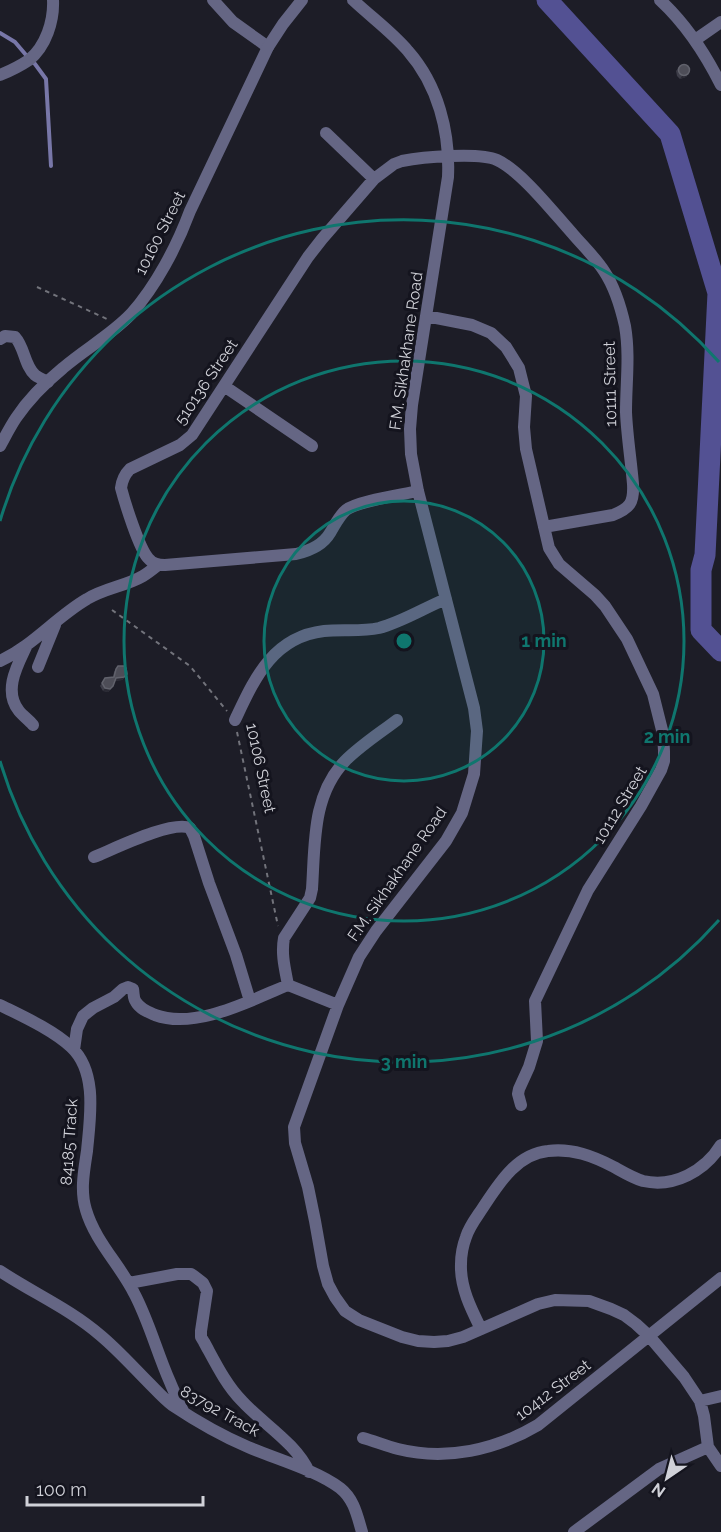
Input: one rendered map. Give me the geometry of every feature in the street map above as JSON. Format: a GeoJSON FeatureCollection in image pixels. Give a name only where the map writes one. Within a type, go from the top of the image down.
{"type":"FeatureCollection","features":[{"type":"Feature","properties":{"kind":"street"},"geometry":{"type":"LineString","coordinates":[[0,75],[30,59],[38,50],[51,24],[52,0]]}},
{"type":"Feature","properties":{"kind":"street"},"geometry":{"type":"LineString","coordinates":[[213,0],[233,22],[268,46]]}},
{"type":"Feature","properties":{"kind":"street","name":"10160 Street"},"geometry":{"type":"LineString","coordinates":[[0,446],[15,419],[48,382],[128,316],[150,287],[182,233],[190,211],[268,46],[302,0]]}},
{"type":"Feature","properties":{"kind":"street","name":"F.M. Sikhakhane Road"},"geometry":{"type":"LineString","coordinates":[[353,0],[409,52],[428,81],[442,115],[446,135],[449,157],[448,177],[412,405],[411,454],[418,491],[474,708],[477,731],[474,774],[462,813],[450,834],[359,957],[338,1005],[294,1126],[293,1132],[308,1187],[323,1266],[328,1284],[339,1304],[352,1316],[402,1337],[418,1341],[448,1341],[463,1337],[537,1304],[570,1300],[589,1301],[624,1315],[649,1336],[684,1377],[700,1401],[708,1448],[721,1466]]}},
{"type":"Feature","properties":{"kind":"street"},"geometry":{"type":"LineString","coordinates":[[660,0],[695,39],[721,85]]}},
{"type":"Feature","properties":{"kind":"street"},"geometry":{"type":"LineString","coordinates":[[695,39],[721,22]]}},
{"type":"Feature","properties":{"kind":"street"},"geometry":{"type":"LineString","coordinates":[[326,133],[374,180]]}},
{"type":"Feature","properties":{"kind":"street","name":"510136 Street"},"geometry":{"type":"LineString","coordinates":[[158,565],[147,558],[143,551],[121,488],[125,474],[130,469],[172,450],[192,435],[308,257],[334,223],[374,180],[388,168],[402,161],[449,157]]}},
{"type":"Feature","properties":{"kind":"street","name":"10111 Street"},"geometry":{"type":"LineString","coordinates":[[449,157],[488,157],[504,164],[519,176],[604,270],[612,285],[624,325],[628,364],[626,411],[634,495],[632,502],[613,515],[544,527]]}},
{"type":"Feature","properties":{"kind":"street","name":"10112 Street"},"geometry":{"type":"LineString","coordinates":[[426,316],[472,325],[491,333],[506,347],[519,368],[526,396],[524,439],[549,548],[559,564],[605,606],[627,639],[653,694],[663,734],[664,761],[656,780],[588,890],[535,1001],[537,1041],[519,1089],[521,1105]]}},
{"type":"Feature","properties":{"kind":"street"},"geometry":{"type":"LineString","coordinates":[[0,339],[5,336],[15,337],[31,370],[48,382]]}},
{"type":"Feature","properties":{"kind":"street"},"geometry":{"type":"LineString","coordinates":[[224,386],[312,446]]}},
{"type":"Feature","properties":{"kind":"street"},"geometry":{"type":"LineString","coordinates":[[0,661],[27,646],[73,608],[96,593],[142,577],[158,565],[306,552],[327,538],[341,515],[352,507],[418,491]]}},
{"type":"Feature","properties":{"kind":"street"},"geometry":{"type":"LineString","coordinates":[[235,720],[258,673],[272,657],[291,642],[324,631],[380,628],[446,598]]}},
{"type":"Feature","properties":{"kind":"street"},"geometry":{"type":"LineString","coordinates":[[38,667],[57,621]]}},
{"type":"Feature","properties":{"kind":"street"},"geometry":{"type":"LineString","coordinates":[[27,646],[14,670],[12,693],[18,710],[33,725]]}},
{"type":"Feature","properties":{"kind":"street"},"geometry":{"type":"LineString","coordinates":[[288,985],[282,946],[284,938],[310,898],[318,816],[324,793],[335,772],[350,757],[397,720]]}},
{"type":"Feature","properties":{"kind":"street"},"geometry":{"type":"LineString","coordinates":[[94,857],[161,830],[183,826],[190,828],[250,1000]]}},
{"type":"Feature","properties":{"kind":"street"},"geometry":{"type":"LineString","coordinates":[[74,1050],[77,1029],[82,1016],[128,987],[133,989],[136,1003],[144,1009],[169,1019],[210,1015],[288,985],[338,1005]]}},
{"type":"Feature","properties":{"kind":"street","name":"84185 Track"},"geometry":{"type":"LineString","coordinates":[[0,1005],[60,1038],[74,1050],[83,1064],[88,1077],[89,1130],[82,1187],[90,1224],[142,1307],[183,1411]]}},
{"type":"Feature","properties":{"kind":"street"},"geometry":{"type":"LineString","coordinates":[[481,1329],[462,1281],[462,1249],[466,1236],[491,1195],[514,1167],[525,1158],[549,1150],[580,1152],[595,1157],[630,1176],[655,1182],[673,1180],[698,1170],[721,1145]]}},
{"type":"Feature","properties":{"kind":"street","name":"83792 Track"},"geometry":{"type":"LineString","coordinates":[[0,1271],[86,1323],[113,1346],[172,1405],[246,1446],[309,1472],[346,1493],[353,1503],[362,1532]]}},
{"type":"Feature","properties":{"kind":"street"},"geometry":{"type":"LineString","coordinates":[[129,1283],[185,1273],[203,1283],[207,1291],[201,1337],[234,1393],[288,1444],[309,1472]]}},
{"type":"Feature","properties":{"kind":"street","name":"10412 Street"},"geometry":{"type":"LineString","coordinates":[[363,1438],[399,1449],[443,1454],[463,1453],[506,1442],[522,1435],[538,1425],[721,1278]]}},
{"type":"Feature","properties":{"kind":"street"},"geometry":{"type":"LineString","coordinates":[[700,1401],[721,1396]]}},
{"type":"Feature","properties":{"kind":"street"},"geometry":{"type":"LineString","coordinates":[[574,1532],[659,1469],[708,1448]]}},
{"type":"Feature","properties":{"kind":"path"},"geometry":{"type":"LineString","coordinates":[[37,288],[103,318],[111,320],[128,316]]}},
{"type":"Feature","properties":{"kind":"path","name":"10106 Street"},"geometry":{"type":"LineString","coordinates":[[112,610],[190,666],[235,720],[282,946]]}},
{"type":"Feature","properties":{"kind":"building"},"geometry":{"type":"Polygon","coordinates":[[[684,64],[690,70],[684,76],[678,70],[684,64]]]}},
{"type":"Feature","properties":{"kind":"building"},"geometry":{"type":"Polygon","coordinates":[[[118,666],[124,666],[127,674],[116,678],[110,689],[105,688],[102,683],[105,678],[114,677],[118,666]]]}},
{"type":"Feature","properties":{"kind":"waterway"},"geometry":{"type":"LineString","coordinates":[[547,0],[670,134],[718,293],[705,555],[701,570],[701,630],[721,651]]}},
{"type":"Feature","properties":{"kind":"waterway"},"geometry":{"type":"LineString","coordinates":[[0,33],[15,42],[46,79],[51,166]]}}]}
